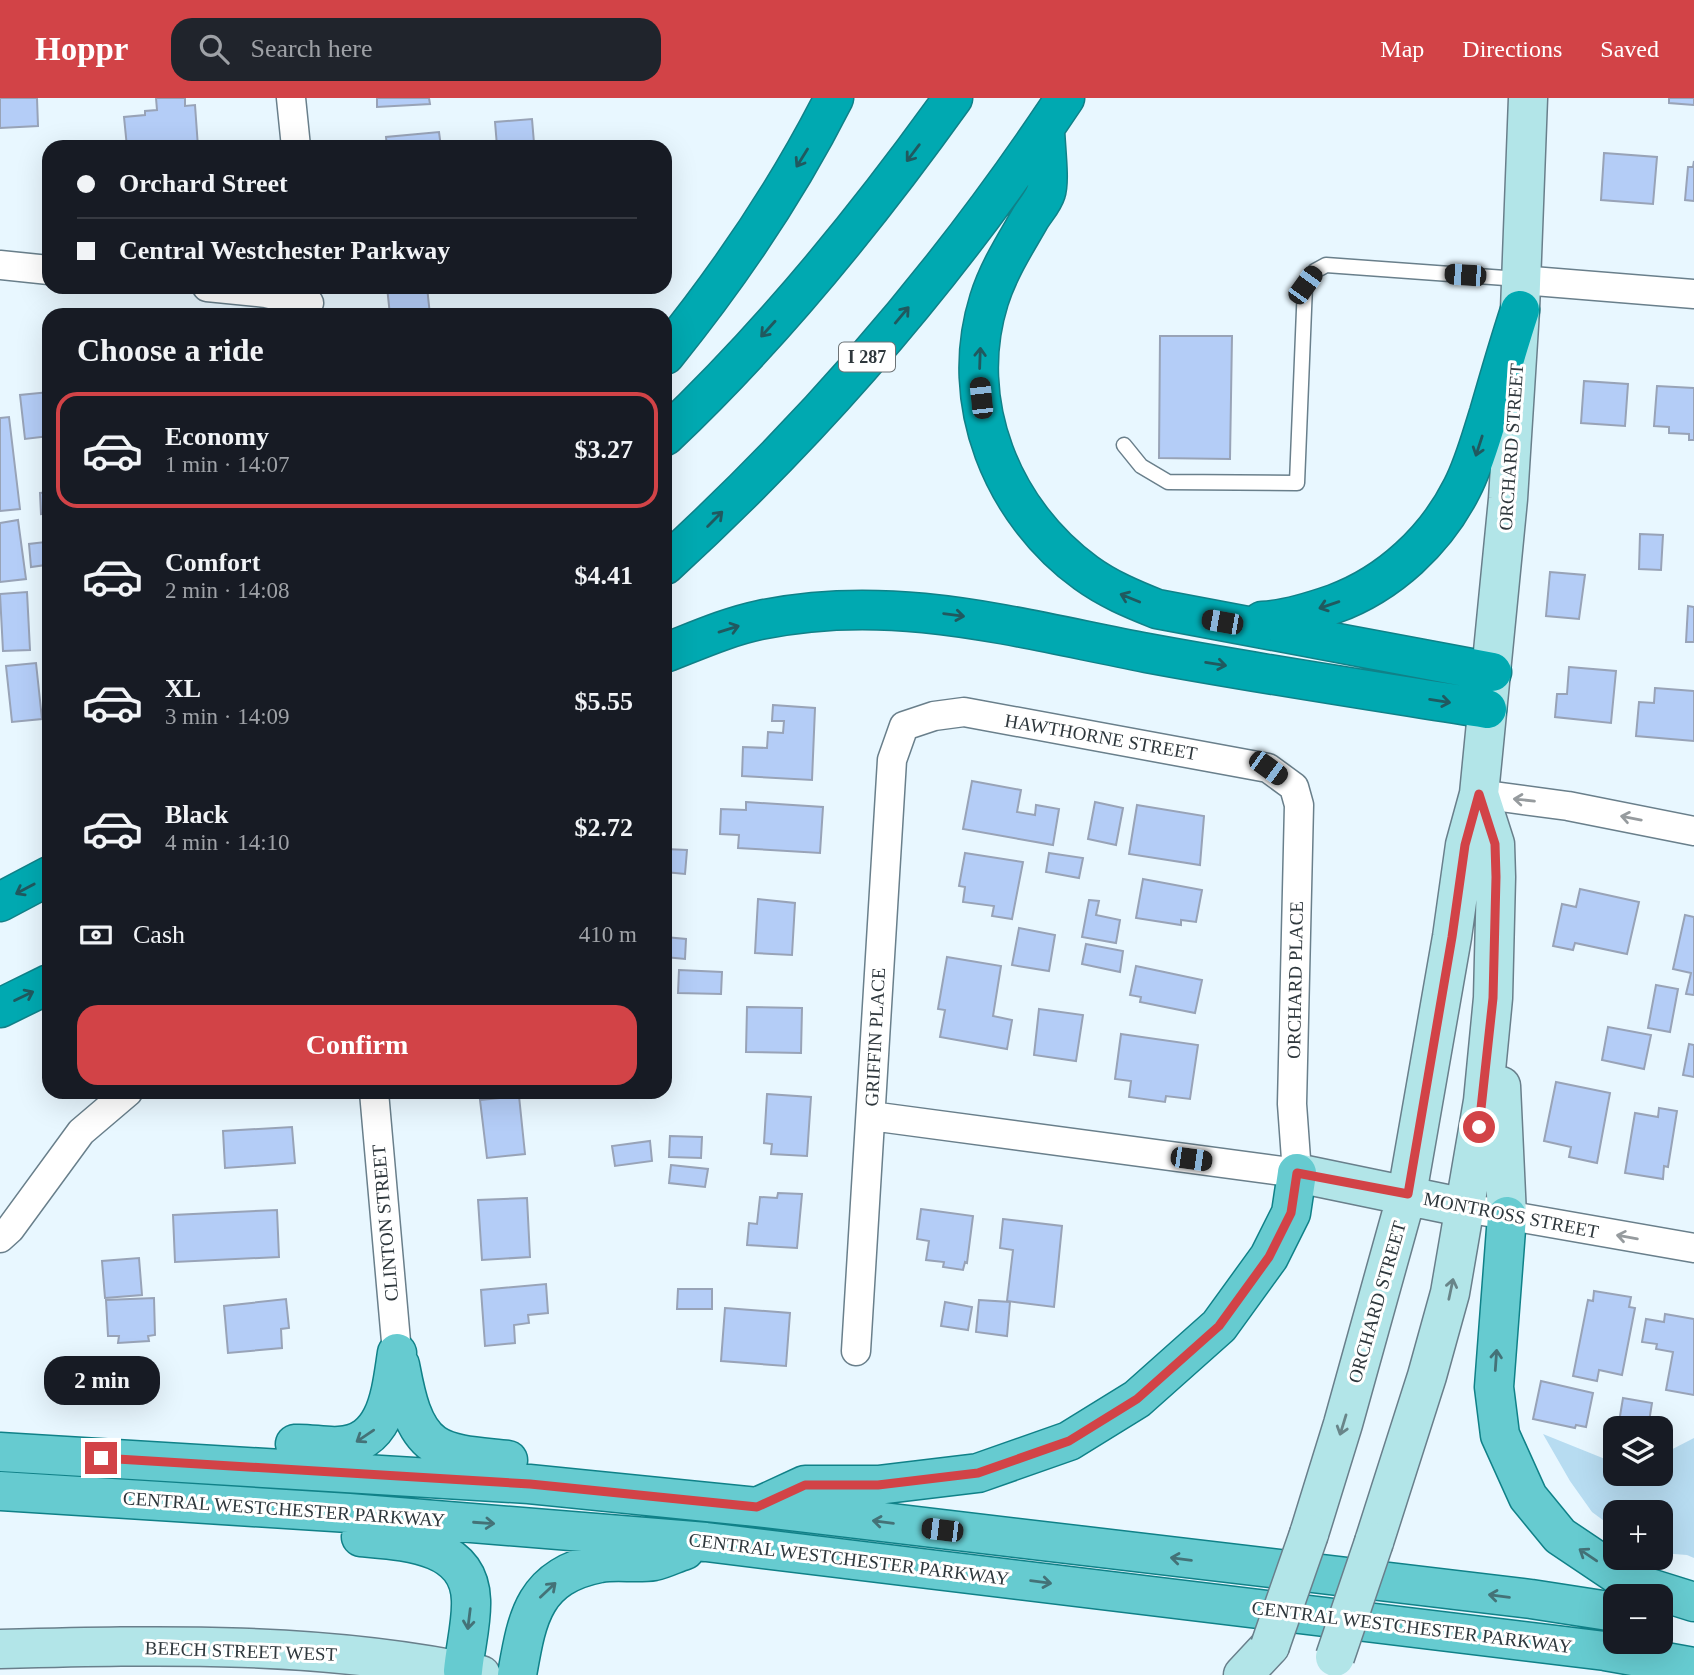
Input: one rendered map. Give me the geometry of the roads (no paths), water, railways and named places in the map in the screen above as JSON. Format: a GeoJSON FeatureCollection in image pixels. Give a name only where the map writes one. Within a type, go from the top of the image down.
{"type":"FeatureCollection","features":[{"type":"Feature","properties":{"kind":"highway"},"geometry":{"type":"LineString","coordinates":[[672,345],[768,211],[815,137],[834,98]]}},
{"type":"Feature","properties":{"kind":"highway"},"geometry":{"type":"LineString","coordinates":[[672,429],[727,374],[811,280],[891,183],[953,98]]}},
{"type":"Feature","properties":{"kind":"highway"},"geometry":{"type":"LineString","coordinates":[[1055,113],[1046,191],[999,271],[988,303],[981,340],[979,378],[983,418],[993,455],[1011,491],[1034,523],[1058,550],[1086,573],[1119,594],[1157,609],[1492,672]]}},
{"type":"Feature","properties":{"kind":"highway","name":"I 287"},"geometry":{"type":"LineString","coordinates":[[672,558],[748,486],[836,393],[964,239],[1055,113]]}},
{"type":"Feature","properties":{"kind":"highway"},"geometry":{"type":"LineString","coordinates":[[1195,618],[1234,622],[1274,621],[1312,611],[1350,598],[1380,581],[1412,556],[1439,525],[1462,489],[1477,453],[1520,295]]}},
{"type":"Feature","properties":{"kind":"highway"},"geometry":{"type":"LineString","coordinates":[[672,650],[719,632],[758,621],[839,609],[903,610],[972,618],[1149,653],[1487,709]]}},
{"type":"Feature","properties":{"kind":"highway"},"geometry":{"type":"LineString","coordinates":[[0,902],[42,880]]}},
{"type":"Feature","properties":{"kind":"highway"},"geometry":{"type":"LineString","coordinates":[[0,1008],[42,987]]}},
{"type":"Feature","properties":{"kind":"main road"},"geometry":{"type":"LineString","coordinates":[[757,1507],[805,1485],[878,1485],[978,1473],[1069,1441],[1137,1399],[1219,1326],[1269,1257],[1291,1213],[1297,1173]]}},
{"type":"Feature","properties":{"kind":"main road"},"geometry":{"type":"LineString","coordinates":[[1507,1216],[1494,1387],[1500,1435],[1528,1497],[1560,1536],[1618,1575],[1648,1589],[1694,1602]]}},
{"type":"Feature","properties":{"kind":"main road"},"geometry":{"type":"LineString","coordinates":[[74,1456],[202,1447],[302,1444],[339,1446],[355,1443],[367,1437],[385,1414],[397,1353]]}},
{"type":"Feature","properties":{"kind":"main road"},"geometry":{"type":"LineString","coordinates":[[397,1353],[405,1392],[414,1415],[423,1433],[434,1444],[469,1455],[523,1462],[574,1489]]}},
{"type":"Feature","properties":{"kind":"main road","name":"CENTRAL WESTCHESTER PARKWAY"},"geometry":{"type":"LineString","coordinates":[[0,1452],[410,1476],[757,1507],[1531,1599],[1603,1610]]}},
{"type":"Feature","properties":{"kind":"main road","name":"CENTRAL WESTCHESTER PARKWAY"},"geometry":{"type":"LineString","coordinates":[[0,1491],[583,1530],[706,1542],[1578,1647],[1694,1667]]}},
{"type":"Feature","properties":{"kind":"main road"},"geometry":{"type":"LineString","coordinates":[[89,1496],[218,1522],[384,1539],[435,1549],[450,1557],[463,1571],[471,1599],[472,1673]]}},
{"type":"Feature","properties":{"kind":"main road"},"geometry":{"type":"LineString","coordinates":[[517,1675],[526,1626],[534,1606],[545,1591],[566,1575],[600,1563],[656,1561],[706,1542]]}},
{"type":"Feature","properties":{"kind":"main road"},"geometry":{"type":"LineString","coordinates":[[1673,1620],[1694,1623]]}},
{"type":"Feature","properties":{"kind":"street"},"geometry":{"type":"LineString","coordinates":[[291,98],[295,140]]}},
{"type":"Feature","properties":{"kind":"street","name":"ORCHARD STREET"},"geometry":{"type":"LineString","coordinates":[[1264,1660],[1309,1534],[1343,1424],[1408,1194],[1465,845],[1479,794],[1508,499],[1528,98]]}},
{"type":"Feature","properties":{"kind":"street"},"geometry":{"type":"LineString","coordinates":[[0,265],[42,269]]}},
{"type":"Feature","properties":{"kind":"street"},"geometry":{"type":"LineString","coordinates":[[271,294],[309,302]]}},
{"type":"Feature","properties":{"kind":"street"},"geometry":{"type":"LineString","coordinates":[[1520,295],[1694,294]]}},
{"type":"Feature","properties":{"kind":"street","name":"HAWTHORNE STREET"},"geometry":{"type":"LineString","coordinates":[[904,726],[934,716],[964,712],[1268,768],[1294,787]]}},
{"type":"Feature","properties":{"kind":"street","name":"GRIFFIN PLACE"},"geometry":{"type":"LineString","coordinates":[[856,1351],[892,760],[904,726]]}},
{"type":"Feature","properties":{"kind":"street","name":"ORCHARD PLACE"},"geometry":{"type":"LineString","coordinates":[[1294,787],[1299,805],[1292,1104],[1297,1173]]}},
{"type":"Feature","properties":{"kind":"street"},"geometry":{"type":"LineString","coordinates":[[1479,794],[1568,806],[1694,831]]}},
{"type":"Feature","properties":{"kind":"street","name":"ORCHARD STREET"},"geometry":{"type":"LineString","coordinates":[[1332,1666],[1427,1376],[1450,1293],[1466,1208],[1483,1101],[1493,998],[1495,844],[1479,794]]}},
{"type":"Feature","properties":{"kind":"street"},"geometry":{"type":"LineString","coordinates":[[1493,998],[1504,1107],[1507,1216]]}},
{"type":"Feature","properties":{"kind":"street"},"geometry":{"type":"LineString","coordinates":[[0,1238],[10,1229],[81,1132],[120,1099]]}},
{"type":"Feature","properties":{"kind":"street","name":"CLINTON STREET"},"geometry":{"type":"LineString","coordinates":[[375,1099],[397,1353]]}},
{"type":"Feature","properties":{"kind":"street","name":"MONTROSS STREET"},"geometry":{"type":"LineString","coordinates":[[871,1116],[1297,1173],[1507,1216],[1694,1248]]}},
{"type":"Feature","properties":{"kind":"street","name":"BEECH STREET WEST"},"geometry":{"type":"LineString","coordinates":[[0,1649],[108,1646],[250,1647],[376,1657],[418,1669],[472,1673]]}},
{"type":"Feature","properties":{"kind":"street"},"geometry":{"type":"LineString","coordinates":[[1243,1675],[1264,1660]]}},
{"type":"Feature","properties":{"kind":"lane"},"geometry":{"type":"LineString","coordinates":[[1125,445],[1141,466],[1168,482],[1297,483],[1305,285],[1315,271],[1326,265],[1520,295]]}}]}
